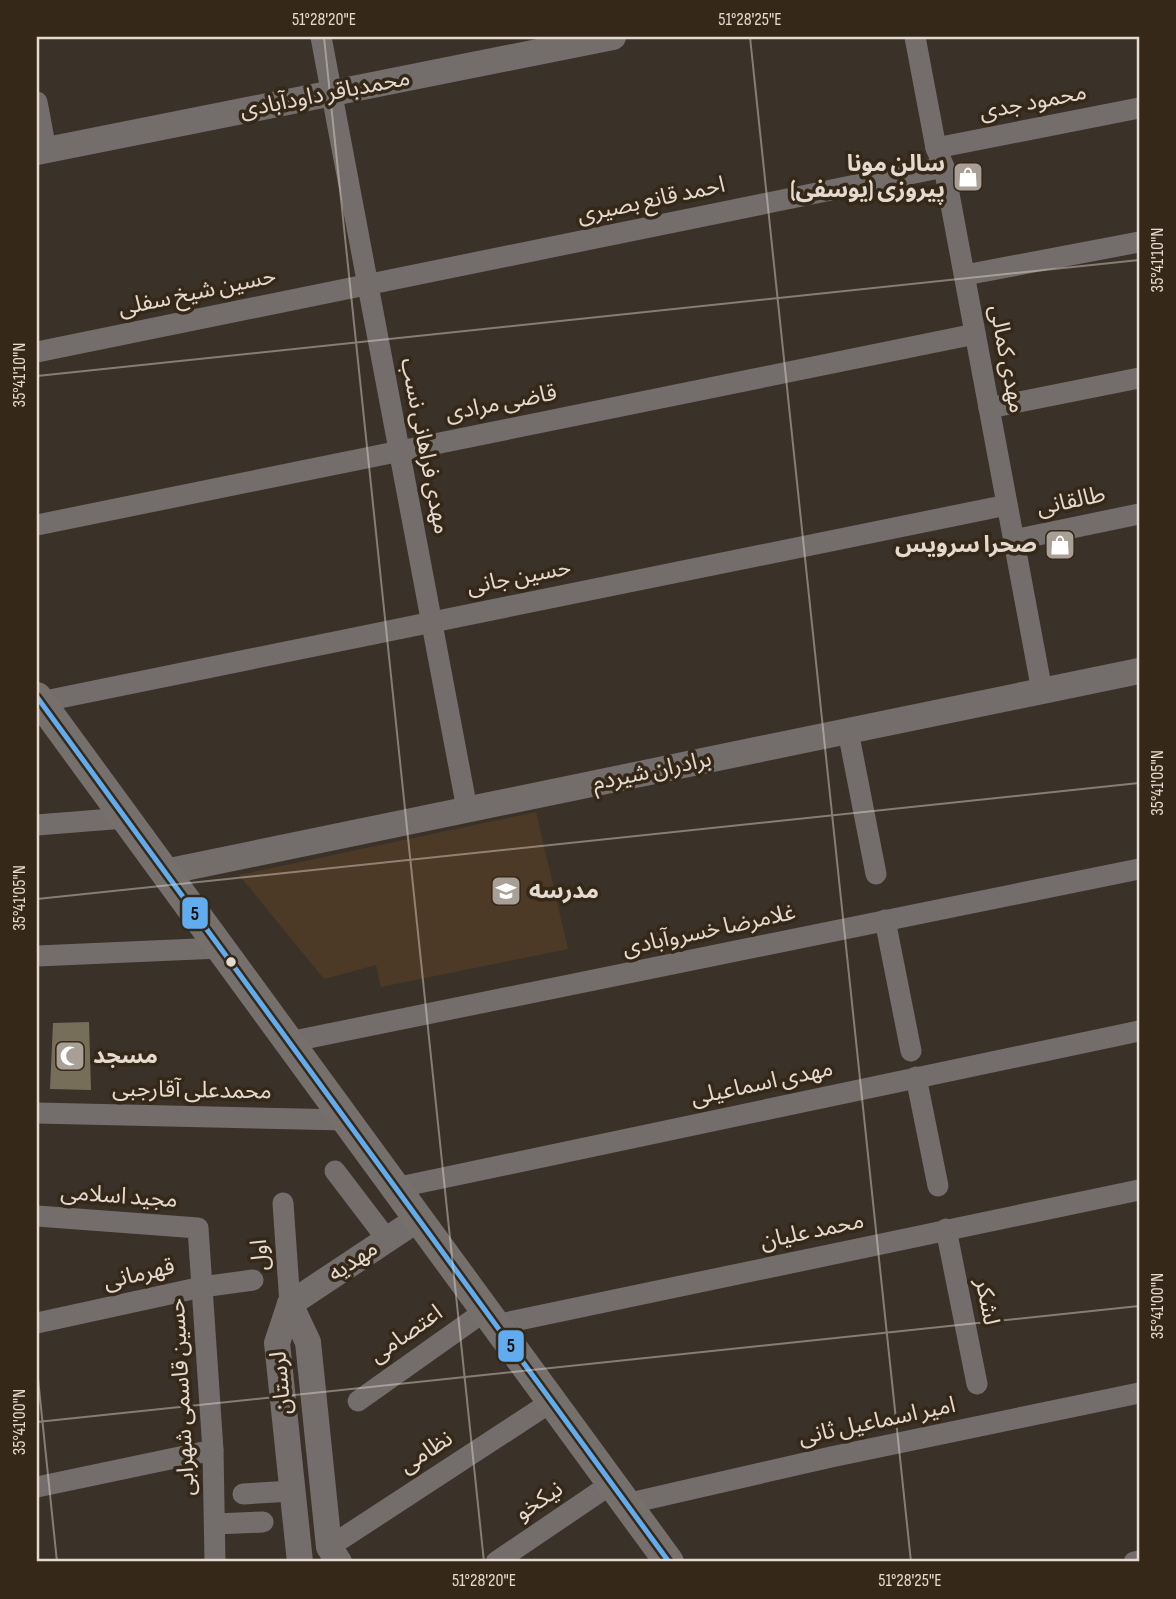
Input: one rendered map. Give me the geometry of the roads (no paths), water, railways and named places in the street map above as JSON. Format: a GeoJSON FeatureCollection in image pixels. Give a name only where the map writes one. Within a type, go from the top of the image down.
{"type":"FeatureCollection","features":[{"type":"Feature","properties":{"kind":"main road"},"geometry":{"type":"LineString","coordinates":[[38,699],[668,1562]]}},
{"type":"Feature","properties":{"kind":"street","name":"مهدی فراهانی نسب"},"geometry":{"type":"LineString","coordinates":[[321,37],[467,810]]}},
{"type":"Feature","properties":{"kind":"street","name":"محمدباقر داودآبادی"},"geometry":{"type":"LineString","coordinates":[[41,151],[607,37]]}},
{"type":"Feature","properties":{"kind":"street","name":"مهدی کمالی"},"geometry":{"type":"LineString","coordinates":[[915,37],[965,275],[1042,691]]}},
{"type":"Feature","properties":{"kind":"street"},"geometry":{"type":"LineString","coordinates":[[37,102],[41,151]]}},
{"type":"Feature","properties":{"kind":"street","name":"محمود جدی"},"geometry":{"type":"LineString","coordinates":[[940,157],[1139,108]]}},
{"type":"Feature","properties":{"kind":"street","name":"احمد قانع بصیری"},"geometry":{"type":"LineString","coordinates":[[368,284],[940,157]]}},
{"type":"Feature","properties":{"kind":"street"},"geometry":{"type":"LineString","coordinates":[[965,275],[1139,242]]}},
{"type":"Feature","properties":{"kind":"street","name":"حسین شیخ سفلی"},"geometry":{"type":"LineString","coordinates":[[37,352],[368,284]]}},
{"type":"Feature","properties":{"kind":"street","name":"قاضی مرادی"},"geometry":{"type":"LineString","coordinates":[[37,525],[975,334]]}},
{"type":"Feature","properties":{"kind":"street"},"geometry":{"type":"LineString","coordinates":[[989,408],[1139,378]]}},
{"type":"Feature","properties":{"kind":"street","name":"حسین جانی"},"geometry":{"type":"LineString","coordinates":[[38,699],[1007,505]]}},
{"type":"Feature","properties":{"kind":"street","name":"طالقانی"},"geometry":{"type":"LineString","coordinates":[[1014,540],[1139,514]]}},
{"type":"Feature","properties":{"kind":"street","name":"برادران شیردم"},"geometry":{"type":"LineString","coordinates":[[165,872],[1139,671]]}},
{"type":"Feature","properties":{"kind":"street"},"geometry":{"type":"LineString","coordinates":[[848,731],[876,874]]}},
{"type":"Feature","properties":{"kind":"street"},"geometry":{"type":"LineString","coordinates":[[37,825],[125,818]]}},
{"type":"Feature","properties":{"kind":"street","name":"غلامرضا خسروآبادی"},"geometry":{"type":"LineString","coordinates":[[289,1042],[1139,869]]}},
{"type":"Feature","properties":{"kind":"street"},"geometry":{"type":"LineString","coordinates":[[886,920],[911,1051]]}},
{"type":"Feature","properties":{"kind":"street"},"geometry":{"type":"LineString","coordinates":[[37,956],[220,948]]}},
{"type":"Feature","properties":{"kind":"street","name":"مهدی اسماعیلی"},"geometry":{"type":"LineString","coordinates":[[395,1188],[1139,1031]]}},
{"type":"Feature","properties":{"kind":"street"},"geometry":{"type":"LineString","coordinates":[[916,1077],[938,1186]]}},
{"type":"Feature","properties":{"kind":"street","name":"محمدعلی آقارجبی"},"geometry":{"type":"LineString","coordinates":[[37,1113],[346,1121]]}},
{"type":"Feature","properties":{"kind":"street"},"geometry":{"type":"LineString","coordinates":[[335,1171],[386,1238]]}},
{"type":"Feature","properties":{"kind":"street","name":"محمد علیان"},"geometry":{"type":"LineString","coordinates":[[490,1318],[1139,1190]]}},
{"type":"Feature","properties":{"kind":"street","name":"اول"},"geometry":{"type":"LineString","coordinates":[[283,1203],[290,1304]]}},
{"type":"Feature","properties":{"kind":"street","name":"مجید اسلامی"},"geometry":{"type":"LineString","coordinates":[[37,1216],[198,1228]]}},
{"type":"Feature","properties":{"kind":"street","name":"مهدیه"},"geometry":{"type":"LineString","coordinates":[[290,1304],[418,1219]]}},
{"type":"Feature","properties":{"kind":"street","name":"حسین قاسمی شهرابی"},"geometry":{"type":"LineString","coordinates":[[198,1228],[213,1450],[215,1562]]}},
{"type":"Feature","properties":{"kind":"street","name":"لشكر"},"geometry":{"type":"LineString","coordinates":[[946,1229],[977,1384]]}},
{"type":"Feature","properties":{"kind":"street","name":"قهرمانی"},"geometry":{"type":"LineString","coordinates":[[37,1323],[202,1287],[253,1280]]}},
{"type":"Feature","properties":{"kind":"street","name":"لرستان"},"geometry":{"type":"LineString","coordinates":[[290,1304],[277,1343],[302,1562]]}},
{"type":"Feature","properties":{"kind":"street","name":"لرستان"},"geometry":{"type":"LineString","coordinates":[[290,1304],[308,1342],[334,1554]]}},
{"type":"Feature","properties":{"kind":"street","name":"اعتصامی"},"geometry":{"type":"LineString","coordinates":[[358,1401],[490,1318]]}},
{"type":"Feature","properties":{"kind":"street","name":"امیر اسماعیل ثانی"},"geometry":{"type":"LineString","coordinates":[[619,1494],[857,1452],[1139,1393]]}},
{"type":"Feature","properties":{"kind":"street","name":"نظامی"},"geometry":{"type":"LineString","coordinates":[[334,1554],[551,1402]]}},
{"type":"Feature","properties":{"kind":"street"},"geometry":{"type":"LineString","coordinates":[[37,1487],[213,1450]]}},
{"type":"Feature","properties":{"kind":"street"},"geometry":{"type":"LineString","coordinates":[[243,1494],[292,1491]]}},
{"type":"Feature","properties":{"kind":"street","name":"نیکخو"},"geometry":{"type":"LineString","coordinates":[[496,1562],[619,1494]]}},
{"type":"Feature","properties":{"kind":"street"},"geometry":{"type":"LineString","coordinates":[[215,1524],[263,1522]]}},
{"type":"Feature","properties":{"kind":"street"},"geometry":{"type":"LineString","coordinates":[[302,1562],[334,1554]]}},
{"type":"Feature","properties":{"kind":"place","name":"سالن مونا پیروزی (یوسفی)"},"geometry":{"type":"Point","coordinates":[968,177]}},
{"type":"Feature","properties":{"kind":"place","name":"صحرا سرویس"},"geometry":{"type":"Point","coordinates":[1060,545]}},
{"type":"Feature","properties":{"kind":"place","name":"مدرسه"},"geometry":{"type":"Point","coordinates":[506,891]}},
{"type":"Feature","properties":{"kind":"place","name":"مسجد"},"geometry":{"type":"Point","coordinates":[70,1056]}}]}
